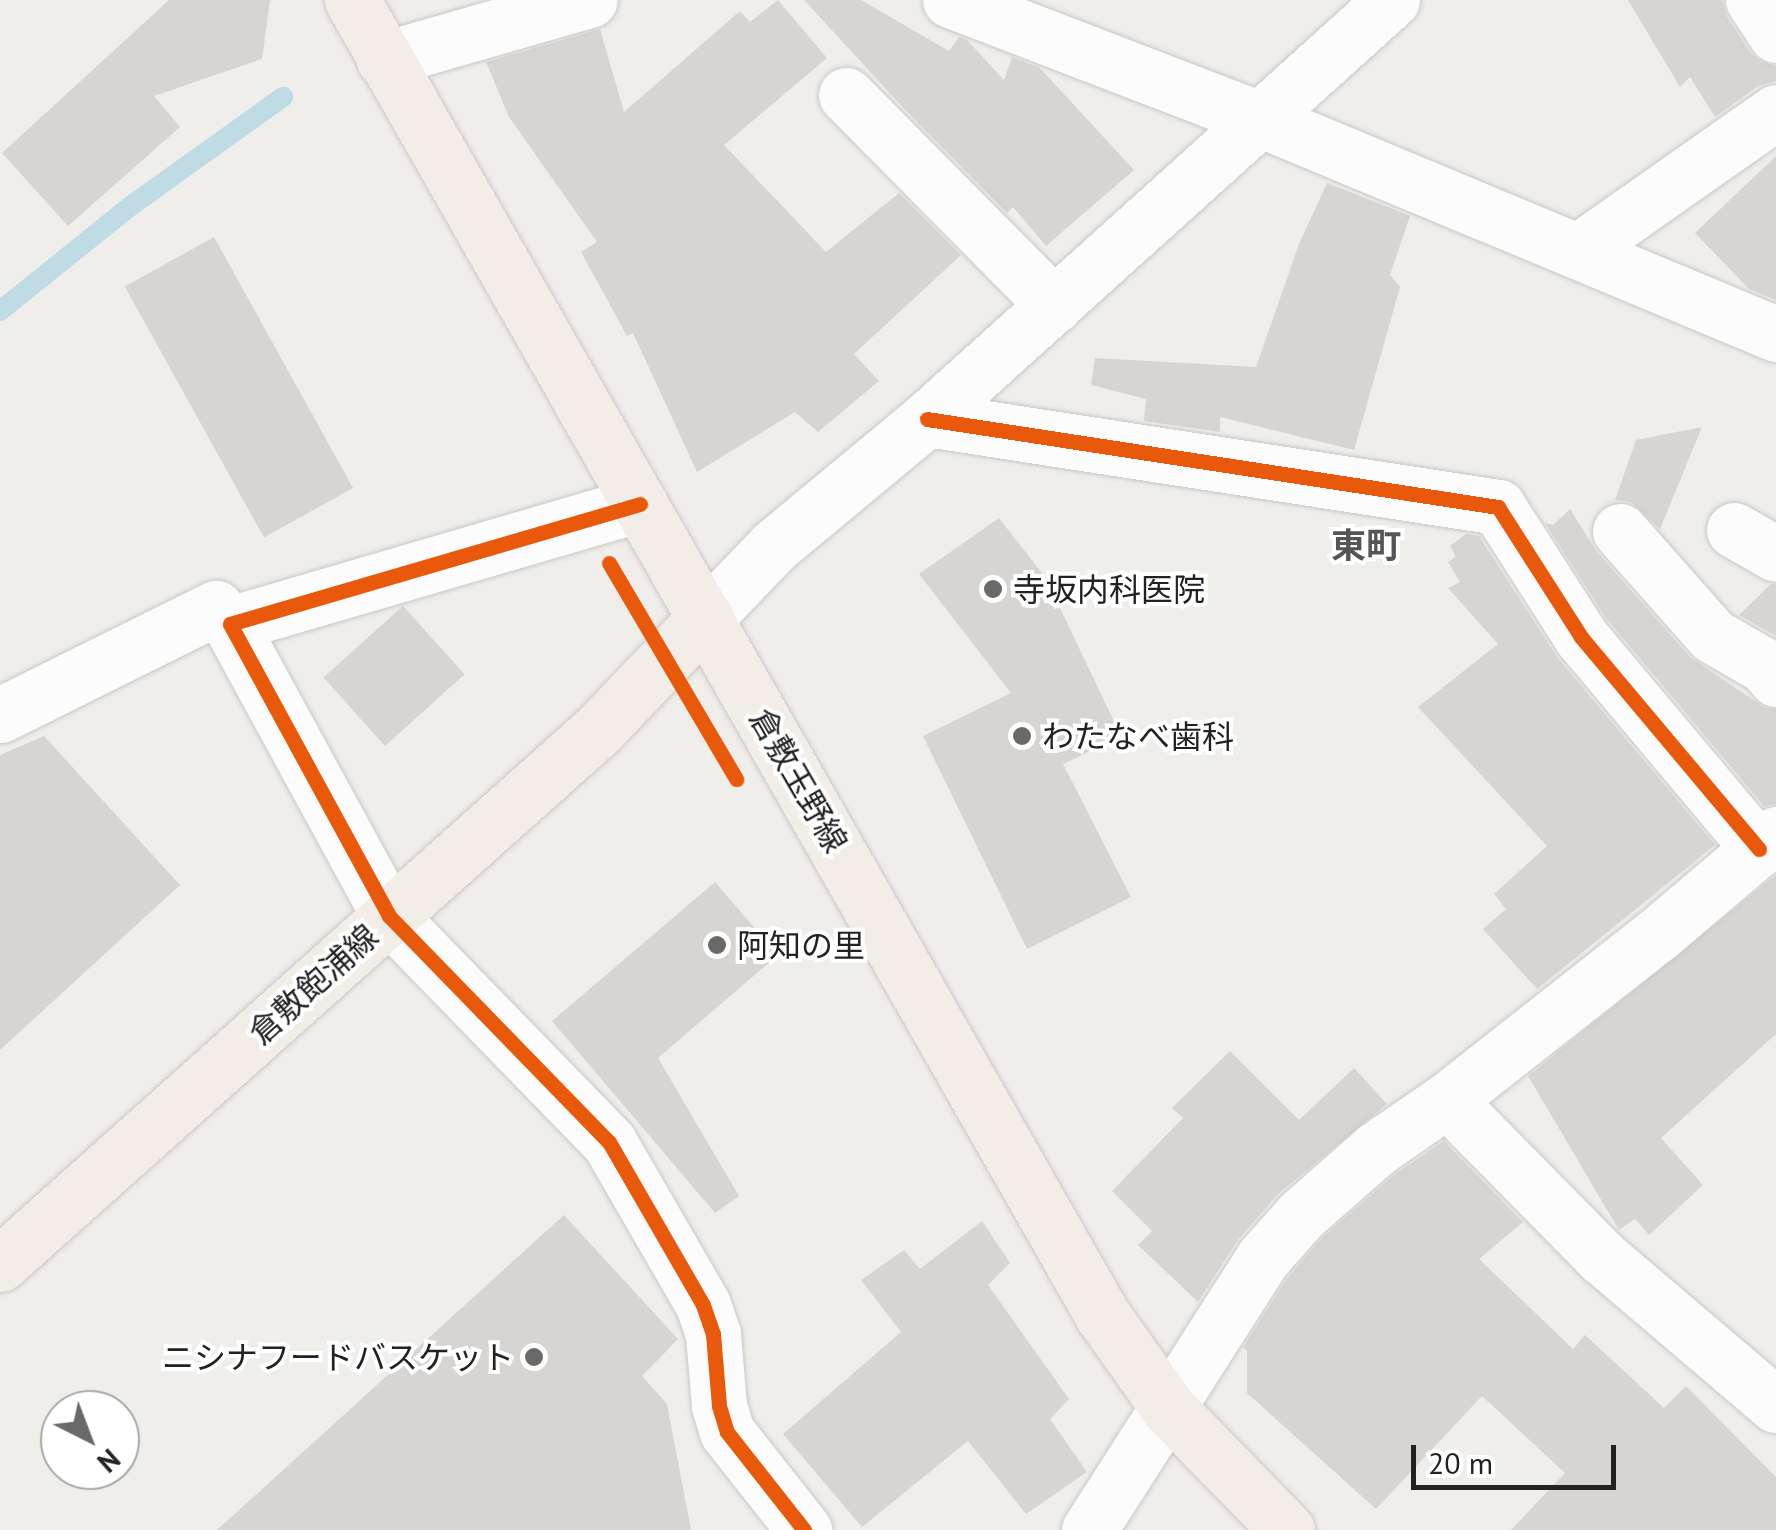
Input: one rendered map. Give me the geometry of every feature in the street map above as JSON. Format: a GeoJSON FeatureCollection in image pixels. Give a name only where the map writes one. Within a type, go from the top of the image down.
{"type":"FeatureCollection","features":[{"type":"Feature","properties":{"kind":"main road","name":"倉敷玉野線"},"geometry":{"type":"LineString","coordinates":[[352,0],[1103,1316],[1169,1409],[1287,1530]]}},
{"type":"Feature","properties":{"kind":"main road","name":"倉敷飽浦線"},"geometry":{"type":"LineString","coordinates":[[0,1264],[598,730],[706,617]]}},
{"type":"Feature","properties":{"kind":"street"},"geometry":{"type":"LineString","coordinates":[[384,59],[590,0]]}},
{"type":"Feature","properties":{"kind":"street"},"geometry":{"type":"LineString","coordinates":[[950,0],[1262,120],[1581,249],[1776,334]]}},
{"type":"Feature","properties":{"kind":"street"},"geometry":{"type":"LineString","coordinates":[[706,617],[774,546],[1054,305],[1392,0]]}},
{"type":"Feature","properties":{"kind":"street"},"geometry":{"type":"LineString","coordinates":[[1753,0],[1776,35]]}},
{"type":"Feature","properties":{"kind":"street"},"geometry":{"type":"LineString","coordinates":[[846,95],[1054,305]]}},
{"type":"Feature","properties":{"kind":"street"},"geometry":{"type":"LineString","coordinates":[[1581,249],[1776,112]]}},
{"type":"Feature","properties":{"kind":"street"},"geometry":{"type":"LineString","coordinates":[[926,418],[1498,508],[1581,637],[1768,842],[1447,1100],[1376,1148],[1300,1215],[1263,1258],[1089,1530]]}},
{"type":"Feature","properties":{"kind":"street"},"geometry":{"type":"LineString","coordinates":[[230,624],[640,504]]}},
{"type":"Feature","properties":{"kind":"street"},"geometry":{"type":"LineString","coordinates":[[1620,530],[1714,636],[1764,666],[1776,678]]}},
{"type":"Feature","properties":{"kind":"street"},"geometry":{"type":"LineString","coordinates":[[0,716],[216,608],[230,624],[390,916],[608,1142],[703,1304],[713,1334],[719,1406],[727,1432],[804,1530]]}},
{"type":"Feature","properties":{"kind":"street"},"geometry":{"type":"LineString","coordinates":[[1447,1100],[1603,1258],[1776,1404]]}},
{"type":"Feature","properties":{"kind":"building"},"geometry":{"type":"Polygon","coordinates":[[[169,0],[270,0],[262,59],[154,96],[180,127],[68,226],[2,153],[169,0]]]}},
{"type":"Feature","properties":{"kind":"building"},"geometry":{"type":"Polygon","coordinates":[[[778,0],[827,58],[724,145],[826,252],[899,193],[961,255],[854,354],[879,381],[818,432],[795,412],[697,472],[633,333],[627,336],[581,252],[597,242],[509,117],[486,62],[600,29],[624,112],[740,11],[750,22],[778,0]]]}},
{"type":"Feature","properties":{"kind":"building"},"geometry":{"type":"Polygon","coordinates":[[[804,0],[861,0],[949,51],[959,37],[967,40],[1004,80],[1012,57],[1040,68],[1134,170],[1046,246],[1013,207],[1007,213],[911,116],[804,0]]]}},
{"type":"Feature","properties":{"kind":"building"},"geometry":{"type":"Polygon","coordinates":[[[1628,0],[1722,0],[1727,17],[1750,52],[1761,62],[1776,66],[1776,81],[1758,86],[1715,117],[1690,77],[1680,87],[1628,0]]]}},
{"type":"Feature","properties":{"kind":"building"},"geometry":{"type":"Polygon","coordinates":[[[1776,156],[1776,300],[1749,289],[1695,233],[1776,156]]]}},
{"type":"Feature","properties":{"kind":"building"},"geometry":{"type":"Polygon","coordinates":[[[1327,183],[1410,216],[1390,275],[1400,287],[1354,450],[1220,417],[1220,432],[1144,421],[1146,399],[1091,385],[1095,358],[1256,367],[1299,244],[1327,183]]]}},
{"type":"Feature","properties":{"kind":"building"},"geometry":{"type":"Polygon","coordinates":[[[214,237],[353,488],[264,537],[125,286],[214,237]]]}},
{"type":"Feature","properties":{"kind":"building"},"geometry":{"type":"Polygon","coordinates":[[[1702,427],[1660,529],[1631,502],[1615,500],[1636,440],[1702,427]]]}},
{"type":"Feature","properties":{"kind":"building"},"geometry":{"type":"Polygon","coordinates":[[[1570,509],[1597,552],[1690,657],[1765,708],[1776,709],[1776,804],[1764,806],[1606,618],[1545,523],[1553,525],[1570,509]]]}},
{"type":"Feature","properties":{"kind":"building"},"geometry":{"type":"Polygon","coordinates":[[[999,518],[1066,604],[1060,608],[1121,736],[1063,764],[1131,897],[1027,949],[923,736],[1011,693],[919,574],[999,518]]]}},
{"type":"Feature","properties":{"kind":"building"},"geometry":{"type":"Polygon","coordinates":[[[1466,534],[1479,536],[1557,657],[1715,845],[1537,989],[1483,929],[1506,909],[1494,894],[1547,846],[1418,707],[1498,644],[1448,588],[1460,582],[1448,562],[1456,557],[1450,546],[1466,534]]]}},
{"type":"Feature","properties":{"kind":"building"},"geometry":{"type":"Polygon","coordinates":[[[1771,584],[1776,585],[1776,636],[1739,615],[1771,584]]]}},
{"type":"Feature","properties":{"kind":"building"},"geometry":{"type":"Polygon","coordinates":[[[403,606],[465,674],[385,746],[323,678],[403,606]]]}},
{"type":"Feature","properties":{"kind":"building"},"geometry":{"type":"Polygon","coordinates":[[[44,736],[180,885],[0,1050],[0,755],[44,736]]]}},
{"type":"Feature","properties":{"kind":"building"},"geometry":{"type":"Polygon","coordinates":[[[1776,875],[1776,1034],[1661,1138],[1703,1185],[1649,1235],[1635,1219],[1619,1230],[1528,1076],[1776,875]]]}},
{"type":"Feature","properties":{"kind":"building"},"geometry":{"type":"Polygon","coordinates":[[[715,882],[778,955],[658,1058],[739,1196],[715,1213],[552,1021],[715,882]]]}},
{"type":"Feature","properties":{"kind":"building"},"geometry":{"type":"Polygon","coordinates":[[[1230,1051],[1299,1120],[1354,1068],[1387,1104],[1278,1194],[1237,1241],[1198,1302],[1138,1245],[1152,1231],[1112,1191],[1183,1118],[1172,1108],[1230,1051]]]}},
{"type":"Feature","properties":{"kind":"building"},"geometry":{"type":"Polygon","coordinates":[[[1444,1141],[1523,1222],[1479,1259],[1573,1349],[1585,1335],[1664,1408],[1686,1386],[1776,1477],[1776,1530],[1511,1530],[1565,1473],[1482,1396],[1376,1509],[1247,1393],[1247,1351],[1243,1347],[1288,1277],[1323,1237],[1395,1174],[1444,1141]]]}},
{"type":"Feature","properties":{"kind":"building","name":"ニシナフードバスケット"},"geometry":{"type":"Polygon","coordinates":[[[564,1215],[678,1339],[642,1376],[667,1404],[691,1530],[217,1530],[564,1215]]]}},
{"type":"Feature","properties":{"kind":"building"},"geometry":{"type":"Polygon","coordinates":[[[982,1221],[1010,1263],[988,1285],[1069,1399],[1050,1419],[1087,1472],[1026,1514],[968,1441],[862,1527],[783,1434],[901,1332],[861,1280],[904,1250],[920,1269],[982,1221]]]}},
{"type":"Feature","properties":{"kind":"waterway"},"geometry":{"type":"LineString","coordinates":[[0,311],[132,205],[283,97]]}},
{"type":"Feature","properties":{"kind":"cycle path"},"geometry":{"type":"LineString","coordinates":[[927,419],[1498,507],[1581,637],[1759,849]]}},
{"type":"Feature","properties":{"kind":"cycle path"},"geometry":{"type":"LineString","coordinates":[[640,504],[230,624],[389,916],[609,1142],[703,1305],[713,1334],[719,1406],[727,1432],[804,1530]]}},
{"type":"Feature","properties":{"kind":"cycle path"},"geometry":{"type":"LineString","coordinates":[[609,563],[736,779]]}},
{"type":"Feature","properties":{"kind":"place","name":"寺坂内科医院"},"geometry":{"type":"Point","coordinates":[993,589]}},
{"type":"Feature","properties":{"kind":"place","name":"わたなべ歯科"},"geometry":{"type":"Point","coordinates":[1022,736]}},
{"type":"Feature","properties":{"kind":"place","name":"阿知の里"},"geometry":{"type":"Point","coordinates":[717,945]}},
{"type":"Feature","properties":{"kind":"place","name":"ニシナフードバスケット"},"geometry":{"type":"Point","coordinates":[534,1357]}},
{"type":"Feature","properties":{"kind":"district","name":"東町"},"geometry":{"type":"Point","coordinates":[1366,545]}}]}
